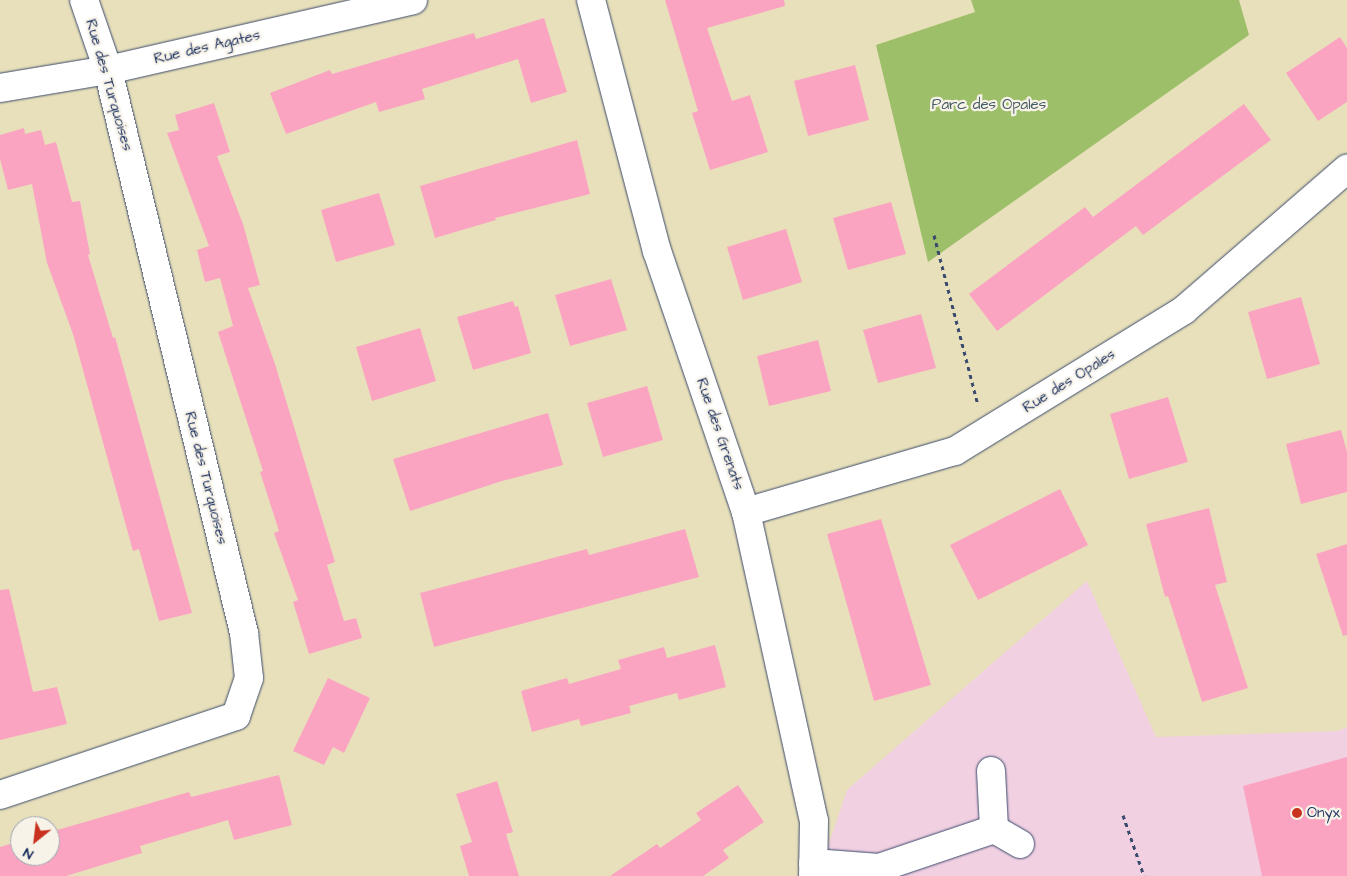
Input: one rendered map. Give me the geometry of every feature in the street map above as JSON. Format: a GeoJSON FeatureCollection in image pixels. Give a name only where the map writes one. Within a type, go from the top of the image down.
{"type":"FeatureCollection","features":[{"type":"Feature","properties":{"kind":"street","name":"Rue des Turquoises"},"geometry":{"type":"LineString","coordinates":[[0,796],[236,716],[249,678],[244,633],[108,70],[84,0]]}},
{"type":"Feature","properties":{"kind":"street","name":"Rue des Agates"},"geometry":{"type":"LineString","coordinates":[[0,88],[108,70],[413,0]]}},
{"type":"Feature","properties":{"kind":"street","name":"Rue des Grenats"},"geometry":{"type":"LineString","coordinates":[[590,0],[657,251],[746,512],[814,821],[813,869]]}},
{"type":"Feature","properties":{"kind":"street","name":"Rue des Opales"},"geometry":{"type":"LineString","coordinates":[[746,512],[955,451],[1184,310],[1347,169]]}},
{"type":"Feature","properties":{"kind":"street"},"geometry":{"type":"LineString","coordinates":[[991,772],[994,829]]}},
{"type":"Feature","properties":{"kind":"street"},"geometry":{"type":"LineString","coordinates":[[813,869],[878,872],[994,829]]}},
{"type":"Feature","properties":{"kind":"street"},"geometry":{"type":"LineString","coordinates":[[994,829],[1020,844]]}},
{"type":"Feature","properties":{"kind":"path"},"geometry":{"type":"LineString","coordinates":[[934,235],[986,433]]}},
{"type":"Feature","properties":{"kind":"path"},"geometry":{"type":"LineString","coordinates":[[1123,815],[1144,876]]}},
{"type":"Feature","properties":{"kind":"shaded area"},"geometry":{"type":"Polygon","coordinates":[[[1087,581],[1156,737],[1338,731],[1347,727],[1347,876],[818,876],[847,790],[1087,581]]]}},
{"type":"Feature","properties":{"kind":"green space","name":"Parc des Opales"},"geometry":{"type":"Polygon","coordinates":[[[971,0],[1239,0],[1249,35],[928,262],[876,45],[975,12],[971,0]]]}},
{"type":"Feature","properties":{"kind":"building"},"geometry":{"type":"Polygon","coordinates":[[[665,0],[784,0],[785,6],[707,28],[732,101],[750,95],[768,152],[710,170],[692,113],[698,111],[665,0]]]}},
{"type":"Feature","properties":{"kind":"building"},"geometry":{"type":"Polygon","coordinates":[[[544,18],[567,92],[531,103],[518,59],[422,89],[425,99],[379,112],[376,102],[286,134],[270,93],[330,70],[332,74],[474,33],[476,39],[544,18]]]}},
{"type":"Feature","properties":{"kind":"building"},"geometry":{"type":"Polygon","coordinates":[[[1340,37],[1347,48],[1347,102],[1318,121],[1286,73],[1340,37]]]}},
{"type":"Feature","properties":{"kind":"building"},"geometry":{"type":"Polygon","coordinates":[[[855,65],[869,120],[808,136],[794,81],[855,65]]]}},
{"type":"Feature","properties":{"kind":"building"},"geometry":{"type":"Polygon","coordinates":[[[214,103],[230,152],[217,156],[243,224],[260,285],[248,288],[275,364],[335,562],[327,565],[344,621],[356,618],[362,638],[309,654],[293,602],[298,600],[274,533],[279,531],[260,472],[263,471],[218,332],[233,326],[220,278],[205,282],[197,250],[209,246],[167,133],[179,130],[175,115],[214,103]]]}},
{"type":"Feature","properties":{"kind":"building"},"geometry":{"type":"Polygon","coordinates":[[[1244,104],[1271,140],[1143,235],[1136,226],[997,331],[969,294],[1085,207],[1093,217],[1244,104]]]}},
{"type":"Feature","properties":{"kind":"building"},"geometry":{"type":"Polygon","coordinates":[[[24,128],[25,134],[41,130],[45,145],[56,142],[72,202],[80,201],[90,254],[88,255],[113,338],[115,337],[192,613],[159,621],[139,549],[133,551],[73,334],[47,263],[32,184],[8,190],[0,159],[0,135],[24,128]]]}},
{"type":"Feature","properties":{"kind":"building"},"geometry":{"type":"Polygon","coordinates":[[[577,140],[590,194],[495,218],[496,220],[435,238],[420,186],[577,140]]]}},
{"type":"Feature","properties":{"kind":"building"},"geometry":{"type":"Polygon","coordinates":[[[379,193],[395,245],[336,262],[321,210],[379,193]]]}},
{"type":"Feature","properties":{"kind":"building"},"geometry":{"type":"Polygon","coordinates":[[[891,202],[906,254],[848,270],[833,218],[891,202]]]}},
{"type":"Feature","properties":{"kind":"building"},"geometry":{"type":"Polygon","coordinates":[[[786,229],[802,282],[743,300],[727,247],[786,229]]]}},
{"type":"Feature","properties":{"kind":"building"},"geometry":{"type":"Polygon","coordinates":[[[611,279],[627,330],[570,346],[555,295],[611,279]]]}},
{"type":"Feature","properties":{"kind":"building"},"geometry":{"type":"Polygon","coordinates":[[[1301,297],[1320,364],[1267,379],[1248,312],[1301,297]]]}},
{"type":"Feature","properties":{"kind":"building"},"geometry":{"type":"Polygon","coordinates":[[[513,301],[515,307],[518,306],[531,353],[473,370],[457,317],[513,301]]]}},
{"type":"Feature","properties":{"kind":"building"},"geometry":{"type":"Polygon","coordinates":[[[921,314],[936,368],[878,383],[863,330],[921,314]]]}},
{"type":"Feature","properties":{"kind":"building"},"geometry":{"type":"Polygon","coordinates":[[[420,328],[436,381],[372,401],[356,347],[420,328]]]}},
{"type":"Feature","properties":{"kind":"building"},"geometry":{"type":"Polygon","coordinates":[[[818,340],[831,391],[769,406],[757,356],[818,340]]]}},
{"type":"Feature","properties":{"kind":"building"},"geometry":{"type":"Polygon","coordinates":[[[647,386],[663,440],[603,457],[587,403],[647,386]]]}},
{"type":"Feature","properties":{"kind":"building"},"geometry":{"type":"Polygon","coordinates":[[[1168,397],[1188,462],[1129,479],[1110,414],[1168,397]]]}},
{"type":"Feature","properties":{"kind":"building"},"geometry":{"type":"Polygon","coordinates":[[[548,413],[563,465],[502,481],[410,511],[393,459],[548,413]]]}},
{"type":"Feature","properties":{"kind":"building"},"geometry":{"type":"Polygon","coordinates":[[[1341,430],[1347,452],[1347,492],[1301,504],[1286,444],[1341,430]]]}},
{"type":"Feature","properties":{"kind":"building"},"geometry":{"type":"Polygon","coordinates":[[[1060,489],[1088,545],[978,600],[950,545],[1060,489]]]}},
{"type":"Feature","properties":{"kind":"building"},"geometry":{"type":"Polygon","coordinates":[[[1209,508],[1227,582],[1215,585],[1248,688],[1202,702],[1168,596],[1165,597],[1146,524],[1209,508]]]}},
{"type":"Feature","properties":{"kind":"building"},"geometry":{"type":"Polygon","coordinates":[[[881,519],[931,685],[874,701],[827,534],[881,519]]]}},
{"type":"Feature","properties":{"kind":"building"},"geometry":{"type":"Polygon","coordinates":[[[685,529],[699,577],[434,647],[420,593],[587,549],[589,555],[685,529]]]}},
{"type":"Feature","properties":{"kind":"building"},"geometry":{"type":"Polygon","coordinates":[[[1347,544],[1347,635],[1343,636],[1316,554],[1347,544]]]}},
{"type":"Feature","properties":{"kind":"building"},"geometry":{"type":"Polygon","coordinates":[[[9,589],[33,692],[57,687],[67,724],[0,740],[0,590],[9,589]]]}},
{"type":"Feature","properties":{"kind":"building"},"geometry":{"type":"Polygon","coordinates":[[[715,645],[726,687],[679,700],[677,693],[629,706],[631,713],[581,726],[579,719],[532,732],[521,691],[567,678],[569,684],[621,669],[618,660],[664,647],[667,658],[715,645]]]}},
{"type":"Feature","properties":{"kind":"building"},"geometry":{"type":"Polygon","coordinates":[[[328,678],[370,698],[344,753],[333,747],[324,765],[293,751],[328,678]]]}},
{"type":"Feature","properties":{"kind":"building","name":"Onyx"},"geometry":{"type":"Polygon","coordinates":[[[1347,757],[1347,876],[1262,876],[1243,786],[1347,757]]]}},
{"type":"Feature","properties":{"kind":"building"},"geometry":{"type":"Polygon","coordinates":[[[279,775],[292,825],[234,840],[228,820],[140,846],[142,853],[66,876],[0,876],[0,847],[10,844],[10,866],[60,866],[60,829],[189,792],[191,797],[279,775]]]}},
{"type":"Feature","properties":{"kind":"building"},"geometry":{"type":"Polygon","coordinates":[[[497,781],[513,832],[506,834],[519,876],[469,876],[460,846],[472,842],[456,794],[497,781]]]}},
{"type":"Feature","properties":{"kind":"building"},"geometry":{"type":"Polygon","coordinates":[[[738,785],[764,822],[723,850],[729,858],[703,876],[610,876],[657,844],[660,848],[701,820],[696,813],[738,785]]]}},
{"type":"Feature","properties":{"kind":"place","name":"Onyx"},"geometry":{"type":"Point","coordinates":[1297,813]}}]}
